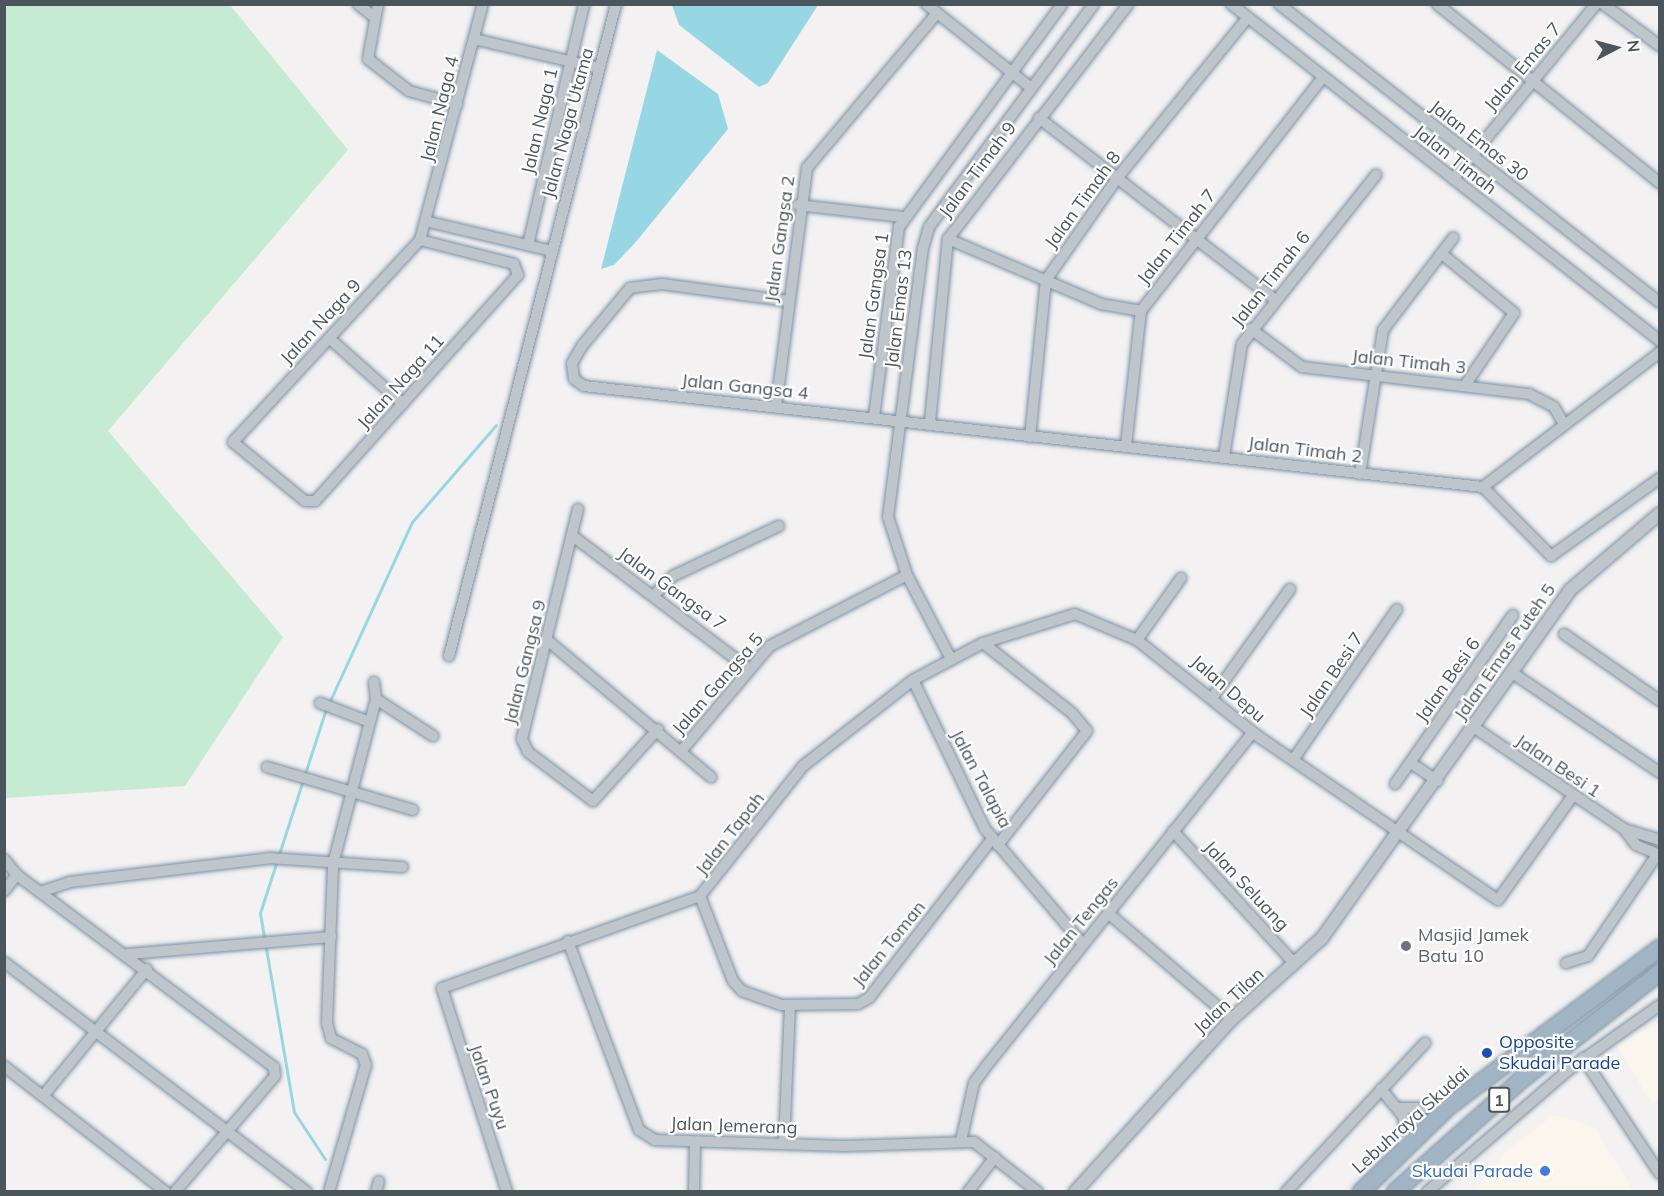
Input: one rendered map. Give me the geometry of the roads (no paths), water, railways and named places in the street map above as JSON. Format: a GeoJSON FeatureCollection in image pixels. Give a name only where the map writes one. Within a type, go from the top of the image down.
{"type":"FeatureCollection","features":[{"type":"Feature","properties":{"kind":"highway","name":"Lebuhraya Skudai"},"geometry":{"type":"LineString","coordinates":[[1361,1191],[1448,1107],[1659,948]]}},
{"type":"Feature","properties":{"kind":"highway","name":"1"},"geometry":{"type":"LineString","coordinates":[[1395,1191],[1521,1080],[1659,972]]}},
{"type":"Feature","properties":{"kind":"street"},"geometry":{"type":"LineString","coordinates":[[358,4],[375,18]]}},
{"type":"Feature","properties":{"kind":"street"},"geometry":{"type":"LineString","coordinates":[[378,4],[368,59],[409,91],[457,104]]}},
{"type":"Feature","properties":{"kind":"street","name":"Jalan Naga 4"},"geometry":{"type":"LineString","coordinates":[[429,222],[483,4]]}},
{"type":"Feature","properties":{"kind":"street","name":"Jalan Naga 1"},"geometry":{"type":"LineString","coordinates":[[528,245],[584,4]]}},
{"type":"Feature","properties":{"kind":"street","name":"Jalan Naga Utama"},"geometry":{"type":"LineString","coordinates":[[449,656],[505,452],[552,251],[616,4]]}},
{"type":"Feature","properties":{"kind":"street"},"geometry":{"type":"LineString","coordinates":[[926,4],[1030,87]]}},
{"type":"Feature","properties":{"kind":"street","name":"Jalan Gangsa 1"},"geometry":{"type":"LineString","coordinates":[[874,417],[904,217],[1062,4]]}},
{"type":"Feature","properties":{"kind":"street","name":"Jalan Emas 13"},"geometry":{"type":"LineString","coordinates":[[950,657],[907,574],[888,517],[926,237],[1030,87],[1094,4]]}},
{"type":"Feature","properties":{"kind":"street","name":"Jalan Timah 9"},"geometry":{"type":"LineString","coordinates":[[930,422],[948,239],[1128,4]]}},
{"type":"Feature","properties":{"kind":"street","name":"Jalan Timah"},"geometry":{"type":"LineString","coordinates":[[1231,4],[1659,341]]}},
{"type":"Feature","properties":{"kind":"street","name":"Jalan Emas 30"},"geometry":{"type":"LineString","coordinates":[[1278,4],[1659,303]]}},
{"type":"Feature","properties":{"kind":"street"},"geometry":{"type":"LineString","coordinates":[[1437,4],[1659,183]]}},
{"type":"Feature","properties":{"kind":"street","name":"Jalan Emas 7"},"geometry":{"type":"LineString","coordinates":[[1453,179],[1531,79],[1596,4]]}},
{"type":"Feature","properties":{"kind":"street"},"geometry":{"type":"LineString","coordinates":[[1603,4],[1658,43]]}},
{"type":"Feature","properties":{"kind":"street","name":"Jalan Gangsa 2"},"geometry":{"type":"LineString","coordinates":[[776,407],[798,205],[807,168],[937,13]]}},
{"type":"Feature","properties":{"kind":"street","name":"Jalan Timah 8"},"geometry":{"type":"LineString","coordinates":[[1030,437],[1046,280],[1118,177],[1247,18]]}},
{"type":"Feature","properties":{"kind":"street"},"geometry":{"type":"LineString","coordinates":[[474,39],[599,68]]}},
{"type":"Feature","properties":{"kind":"street","name":"Jalan Timah 7"},"geometry":{"type":"LineString","coordinates":[[1126,446],[1141,311],[1323,77]]}},
{"type":"Feature","properties":{"kind":"street"},"geometry":{"type":"LineString","coordinates":[[1039,118],[1275,300]]}},
{"type":"Feature","properties":{"kind":"street","name":"Jalan Timah 6"},"geometry":{"type":"LineString","coordinates":[[1224,456],[1236,360],[1251,329],[1376,175]]}},
{"type":"Feature","properties":{"kind":"street"},"geometry":{"type":"LineString","coordinates":[[798,205],[904,217]]}},
{"type":"Feature","properties":{"kind":"street"},"geometry":{"type":"LineString","coordinates":[[429,222],[552,251]]}},
{"type":"Feature","properties":{"kind":"street","name":"Jalan Naga 9"},"geometry":{"type":"LineString","coordinates":[[311,502],[233,442],[420,240],[429,222]]}},
{"type":"Feature","properties":{"kind":"street"},"geometry":{"type":"LineString","coordinates":[[1360,474],[1373,375],[1383,330],[1453,238]]}},
{"type":"Feature","properties":{"kind":"street"},"geometry":{"type":"LineString","coordinates":[[948,239],[1101,304],[1141,311]]}},
{"type":"Feature","properties":{"kind":"street","name":"Jalan Naga 11"},"geometry":{"type":"LineString","coordinates":[[311,502],[514,282],[514,264],[420,240]]}},
{"type":"Feature","properties":{"kind":"street"},"geometry":{"type":"LineString","coordinates":[[1442,254],[1511,307],[1513,320],[1466,384]]}},
{"type":"Feature","properties":{"kind":"street","name":"Jalan Gangsa 4"},"geometry":{"type":"LineString","coordinates":[[788,300],[662,284],[630,288],[572,363],[573,379],[584,386],[902,419]]}},
{"type":"Feature","properties":{"kind":"street","name":"Jalan Timah 3"},"geometry":{"type":"LineString","coordinates":[[1251,329],[1302,367],[1466,384],[1544,399],[1564,423]]}},
{"type":"Feature","properties":{"kind":"street"},"geometry":{"type":"LineString","coordinates":[[329,338],[403,404]]}},
{"type":"Feature","properties":{"kind":"street"},"geometry":{"type":"LineString","coordinates":[[1659,352],[1564,423],[1484,487],[1551,556],[1659,478]]}},
{"type":"Feature","properties":{"kind":"street","name":"Jalan Timah 2"},"geometry":{"type":"LineString","coordinates":[[902,419],[1030,437],[1224,456],[1484,487]]}},
{"type":"Feature","properties":{"kind":"street","name":"Jalan Gangsa 9"},"geometry":{"type":"LineString","coordinates":[[578,509],[574,537],[522,739],[547,768],[593,801],[658,729]]}},
{"type":"Feature","properties":{"kind":"street","name":"Jalan Emas Puteh 5"},"geometry":{"type":"LineString","coordinates":[[1400,831],[1514,674],[1570,590],[1659,513]]}},
{"type":"Feature","properties":{"kind":"street"},"geometry":{"type":"LineString","coordinates":[[653,596],[674,576],[779,526]]}},
{"type":"Feature","properties":{"kind":"street","name":"Jalan Gangsa 7"},"geometry":{"type":"LineString","coordinates":[[574,537],[749,669]]}},
{"type":"Feature","properties":{"kind":"street","name":"Jalan Gangsa 5"},"geometry":{"type":"LineString","coordinates":[[682,750],[749,669],[786,635],[907,574]]}},
{"type":"Feature","properties":{"kind":"street"},"geometry":{"type":"LineString","coordinates":[[1137,639],[1181,578]]}},
{"type":"Feature","properties":{"kind":"street"},"geometry":{"type":"LineString","coordinates":[[1212,698],[1290,589]]}},
{"type":"Feature","properties":{"kind":"street","name":"Jalan Besi 7"},"geometry":{"type":"LineString","coordinates":[[1293,760],[1397,609]]}},
{"type":"Feature","properties":{"kind":"street","name":"Jalan Depu"},"geometry":{"type":"LineString","coordinates":[[913,680],[950,657],[983,643],[1075,614],[1137,639],[1252,732],[1498,900],[1572,797]]}},
{"type":"Feature","properties":{"kind":"street","name":"Jalan Besi 6"},"geometry":{"type":"LineString","coordinates":[[1395,784],[1513,615]]}},
{"type":"Feature","properties":{"kind":"street"},"geometry":{"type":"LineString","coordinates":[[1564,634],[1659,701]]}},
{"type":"Feature","properties":{"kind":"street"},"geometry":{"type":"LineString","coordinates":[[547,640],[658,729],[711,777]]}},
{"type":"Feature","properties":{"kind":"street","name":"Jalan Talapia"},"geometry":{"type":"LineString","coordinates":[[913,680],[995,842],[1078,749],[1087,735],[1084,724],[983,643]]}},
{"type":"Feature","properties":{"kind":"street"},"geometry":{"type":"LineString","coordinates":[[1514,674],[1659,773]]}},
{"type":"Feature","properties":{"kind":"street","name":"Jalan Tapah"},"geometry":{"type":"LineString","coordinates":[[440,992],[447,984],[699,896],[803,766],[913,680]]}},
{"type":"Feature","properties":{"kind":"street"},"geometry":{"type":"LineString","coordinates":[[329,1191],[366,1065],[362,1054],[331,1038],[327,1023],[333,864],[350,790],[376,699],[374,682]]}},
{"type":"Feature","properties":{"kind":"street"},"geometry":{"type":"LineString","coordinates":[[376,699],[432,736]]}},
{"type":"Feature","properties":{"kind":"street"},"geometry":{"type":"LineString","coordinates":[[326,705],[370,723]]}},
{"type":"Feature","properties":{"kind":"street","name":"Jalan Besi 1"},"geometry":{"type":"LineString","coordinates":[[1475,728],[1572,797],[1624,829],[1659,840]]}},
{"type":"Feature","properties":{"kind":"street","name":"Jalan Tengas"},"geometry":{"type":"LineString","coordinates":[[961,1141],[974,1083],[1252,732]]}},
{"type":"Feature","properties":{"kind":"street"},"geometry":{"type":"LineString","coordinates":[[1411,763],[1438,781]]}},
{"type":"Feature","properties":{"kind":"street"},"geometry":{"type":"LineString","coordinates":[[267,768],[350,790],[413,810]]}},
{"type":"Feature","properties":{"kind":"street","name":"Jalan Besi 1"},"geometry":{"type":"LineString","coordinates":[[1624,829],[1636,845],[1658,855]]}},
{"type":"Feature","properties":{"kind":"street","name":"Jalan Seluang"},"geometry":{"type":"LineString","coordinates":[[1173,831],[1295,964]]}},
{"type":"Feature","properties":{"kind":"street","name":"Jalan Tilan"},"geometry":{"type":"LineString","coordinates":[[1075,1191],[1232,1019],[1322,938],[1400,831]]}},
{"type":"Feature","properties":{"kind":"street"},"geometry":{"type":"LineString","coordinates":[[995,842],[1083,944]]}},
{"type":"Feature","properties":{"kind":"street","name":"Jalan Toman"},"geometry":{"type":"LineString","coordinates":[[699,896],[734,981],[752,996],[790,1006],[858,1004],[869,998],[995,842]]}},
{"type":"Feature","properties":{"kind":"street"},"geometry":{"type":"LineString","coordinates":[[1566,963],[1588,956],[1658,855]]}},
{"type":"Feature","properties":{"kind":"street"},"geometry":{"type":"LineString","coordinates":[[40,892],[70,882],[270,858],[403,867]]}},
{"type":"Feature","properties":{"kind":"street"},"geometry":{"type":"LineString","coordinates":[[4,859],[17,875],[128,954],[274,1067],[275,1076],[175,1191]]}},
{"type":"Feature","properties":{"kind":"street"},"geometry":{"type":"LineString","coordinates":[[4,891],[17,875]]}},
{"type":"Feature","properties":{"kind":"street"},"geometry":{"type":"LineString","coordinates":[[1108,913],[1232,1019]]}},
{"type":"Feature","properties":{"kind":"street"},"geometry":{"type":"LineString","coordinates":[[128,954],[266,940],[331,937]]}},
{"type":"Feature","properties":{"kind":"street","name":"Jalan Jemerang"},"geometry":{"type":"LineString","coordinates":[[568,941],[639,1130],[655,1140],[784,1144],[961,1141]]}},
{"type":"Feature","properties":{"kind":"street"},"geometry":{"type":"LineString","coordinates":[[4,962],[96,1034],[307,1191]]}},
{"type":"Feature","properties":{"kind":"street"},"geometry":{"type":"LineString","coordinates":[[43,1096],[147,969]]}},
{"type":"Feature","properties":{"kind":"street","name":"Jalan Puyu"},"geometry":{"type":"LineString","coordinates":[[440,992],[507,1191]]}},
{"type":"Feature","properties":{"kind":"street"},"geometry":{"type":"LineString","coordinates":[[1427,1191],[1583,1058],[1659,1005]]}},
{"type":"Feature","properties":{"kind":"street"},"geometry":{"type":"LineString","coordinates":[[784,1144],[790,1006]]}},
{"type":"Feature","properties":{"kind":"street"},"geometry":{"type":"LineString","coordinates":[[1286,1191],[1425,1042]]}},
{"type":"Feature","properties":{"kind":"street"},"geometry":{"type":"LineString","coordinates":[[1583,1058],[1659,1174]]}},
{"type":"Feature","properties":{"kind":"street"},"geometry":{"type":"LineString","coordinates":[[4,1066],[166,1191]]}},
{"type":"Feature","properties":{"kind":"street"},"geometry":{"type":"LineString","coordinates":[[1381,1089],[1399,1108],[1404,1118],[1404,1149]]}},
{"type":"Feature","properties":{"kind":"street"},"geometry":{"type":"LineString","coordinates":[[1399,1108],[1448,1107]]}},
{"type":"Feature","properties":{"kind":"street"},"geometry":{"type":"LineString","coordinates":[[961,1141],[974,1142],[1038,1191]]}},
{"type":"Feature","properties":{"kind":"street"},"geometry":{"type":"LineString","coordinates":[[694,1191],[695,1142]]}},
{"type":"Feature","properties":{"kind":"street"},"geometry":{"type":"LineString","coordinates":[[968,1191],[995,1157]]}},
{"type":"Feature","properties":{"kind":"water"},"geometry":{"type":"Polygon","coordinates":[[[672,5],[818,5],[768,83],[759,87],[679,25],[672,5]]]}},
{"type":"Feature","properties":{"kind":"water"},"geometry":{"type":"Polygon","coordinates":[[[657,50],[718,94],[728,129],[635,243],[614,265],[601,269],[657,50]]]}},
{"type":"Feature","properties":{"kind":"waterway"},"geometry":{"type":"LineString","coordinates":[[329,703],[412,522],[496,425]]}},
{"type":"Feature","properties":{"kind":"waterway"},"geometry":{"type":"LineString","coordinates":[[325,1159],[294,1112],[260,913],[326,709]]}},
{"type":"Feature","properties":{"kind":"place","name":"Masjid Jamek Batu 10"},"geometry":{"type":"Point","coordinates":[1406,946]}},
{"type":"Feature","properties":{"kind":"place","name":"Opposite Skudai Parade"},"geometry":{"type":"Point","coordinates":[1487,1053]}},
{"type":"Feature","properties":{"kind":"place","name":"Skudai Parade"},"geometry":{"type":"Point","coordinates":[1545,1171]}}]}
